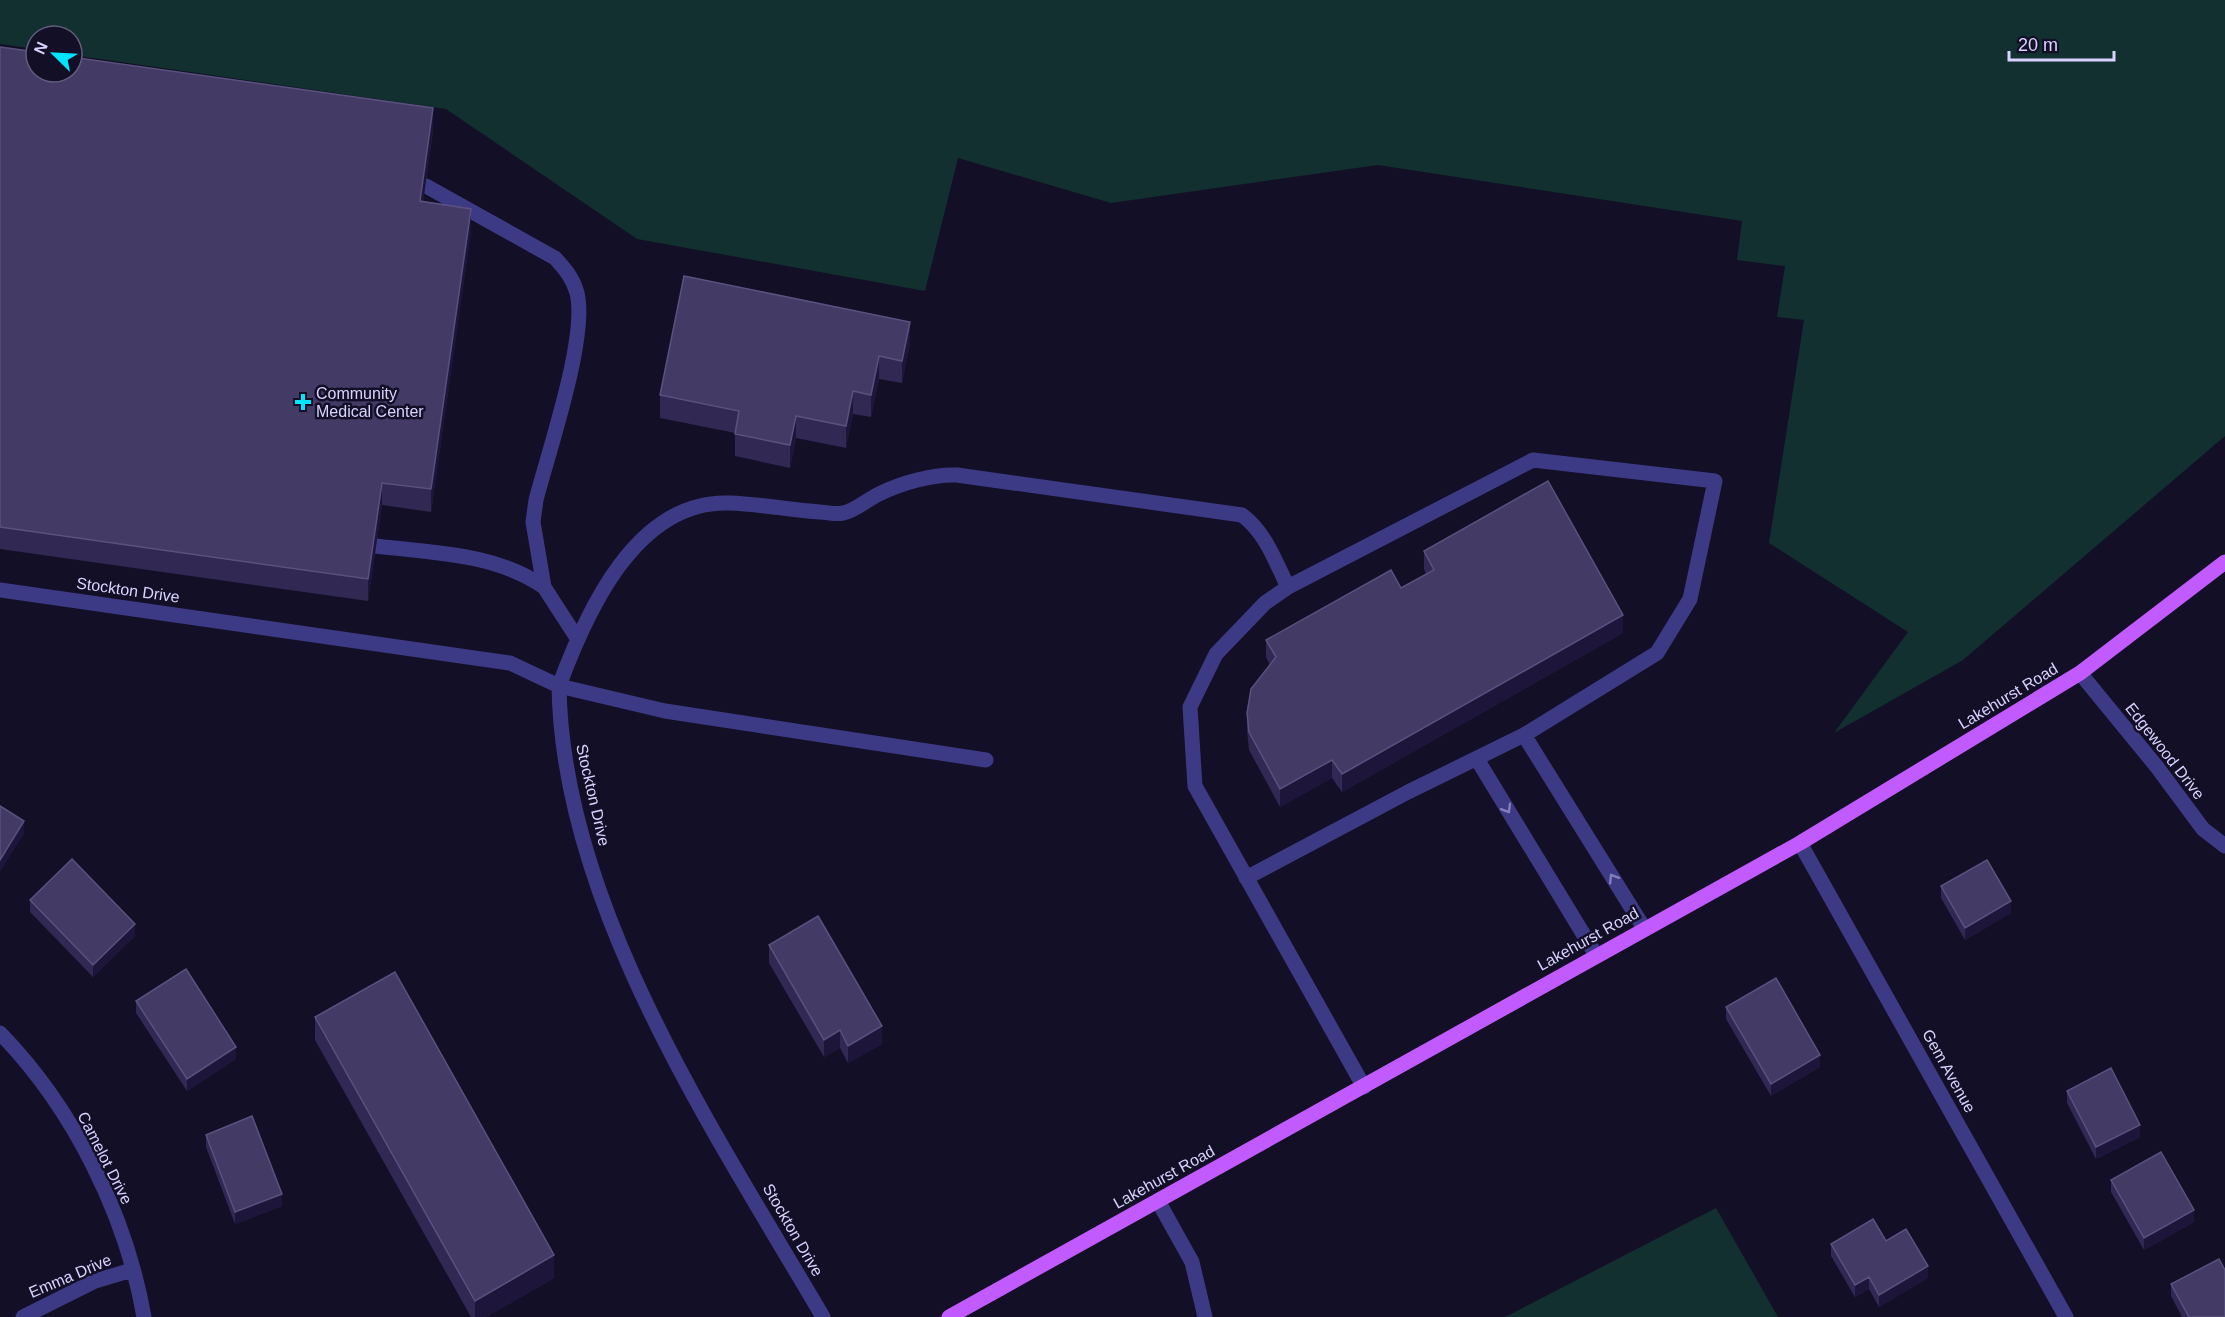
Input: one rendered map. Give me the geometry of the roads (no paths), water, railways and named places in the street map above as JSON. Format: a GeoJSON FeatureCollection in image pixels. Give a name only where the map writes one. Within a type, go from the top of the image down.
{"type":"FeatureCollection","features":[{"type":"Feature","properties":{"kind":"main road","name":"Lakehurst Road"},"geometry":{"type":"LineString","coordinates":[[949,1317],[1800,843],[2080,673],[2225,562]]}},
{"type":"Feature","properties":{"kind":"street"},"geometry":{"type":"LineString","coordinates":[[426,186],[555,258],[570,276],[577,294],[576,346],[532,522],[544,587],[577,638]]}},
{"type":"Feature","properties":{"kind":"street"},"geometry":{"type":"LineString","coordinates":[[1246,878],[1524,735],[1657,653],[1690,599],[1715,481],[1533,460],[1288,587],[1265,603],[1216,654],[1190,707],[1195,786],[1246,878],[1364,1087]]}},
{"type":"Feature","properties":{"kind":"street"},"geometry":{"type":"LineString","coordinates":[[986,760],[665,711],[559,686],[577,638],[635,546],[653,528],[676,513],[700,506],[728,503],[843,513],[881,492],[940,475],[1242,515],[1263,536],[1288,587]]}},
{"type":"Feature","properties":{"kind":"street"},"geometry":{"type":"LineString","coordinates":[[376,546],[502,564],[544,587]]}},
{"type":"Feature","properties":{"kind":"street","name":"Stockton Drive"},"geometry":{"type":"LineString","coordinates":[[0,590],[510,663],[559,686],[560,731],[570,789],[592,867],[617,934],[670,1051],[694,1096],[823,1317]]}},
{"type":"Feature","properties":{"kind":"street","name":"Edgewood Drive"},"geometry":{"type":"LineString","coordinates":[[2080,673],[2203,829],[2225,846]]}},
{"type":"Feature","properties":{"kind":"street"},"geometry":{"type":"LineString","coordinates":[[1524,735],[1644,928]]}},
{"type":"Feature","properties":{"kind":"street"},"geometry":{"type":"LineString","coordinates":[[1477,759],[1596,955]]}},
{"type":"Feature","properties":{"kind":"street","name":"Gem Avenue"},"geometry":{"type":"LineString","coordinates":[[1800,843],[2066,1317]]}},
{"type":"Feature","properties":{"kind":"street","name":"Camelot Drive"},"geometry":{"type":"LineString","coordinates":[[0,1034],[36,1075],[82,1145],[112,1210],[132,1270],[144,1317]]}},
{"type":"Feature","properties":{"kind":"street"},"geometry":{"type":"LineString","coordinates":[[1158,1202],[1192,1262],[1205,1317]]}},
{"type":"Feature","properties":{"kind":"street","name":"Emma Drive"},"geometry":{"type":"LineString","coordinates":[[23,1317],[95,1281],[132,1270]]}},
{"type":"Feature","properties":{"kind":"place","name":"Community Medical Center"},"geometry":{"type":"Point","coordinates":[303,402]}}]}
